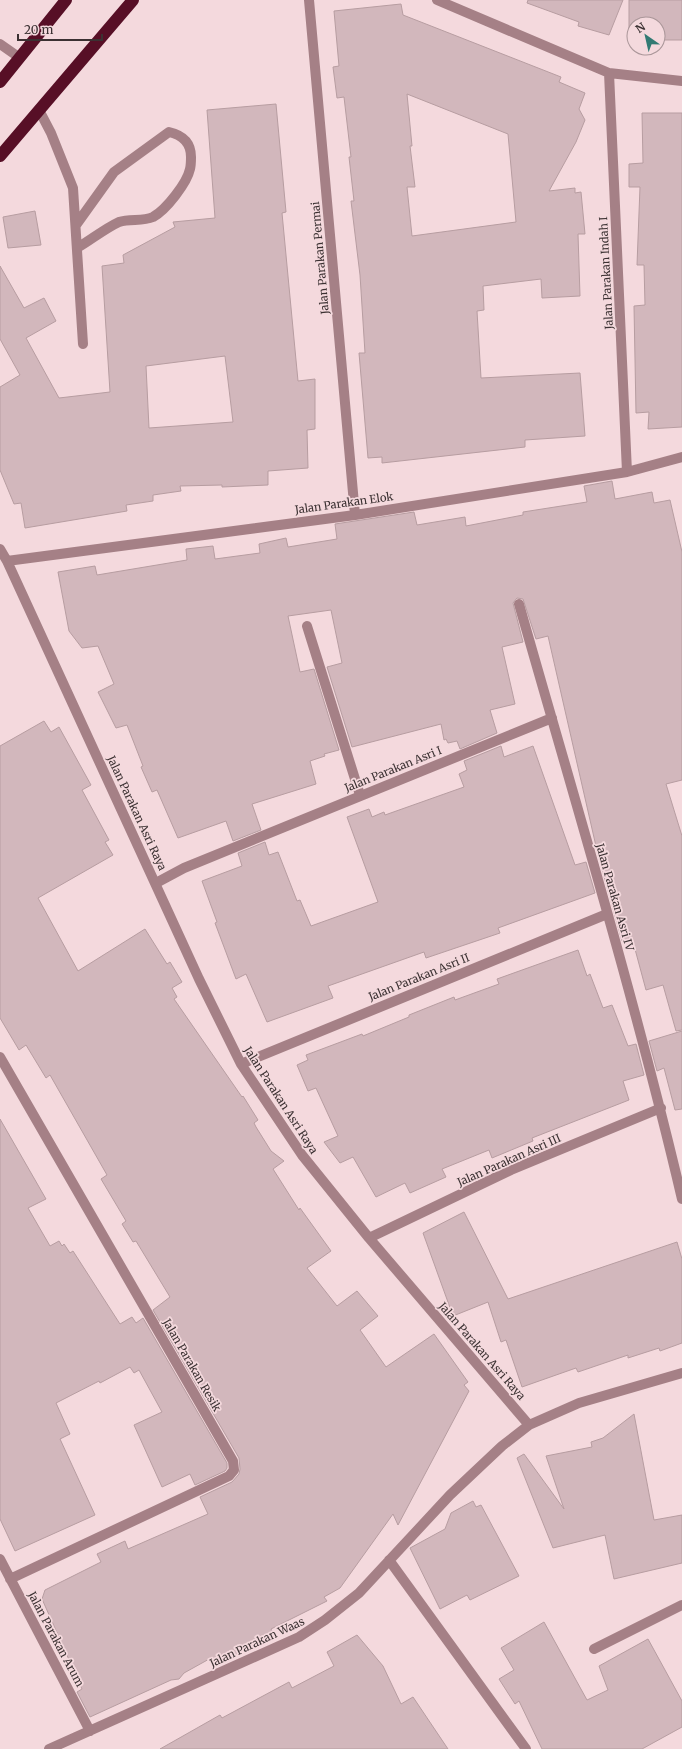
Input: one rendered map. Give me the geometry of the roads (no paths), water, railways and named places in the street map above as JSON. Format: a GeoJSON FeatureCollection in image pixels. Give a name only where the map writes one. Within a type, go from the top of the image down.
{"type":"FeatureCollection","features":[{"type":"Feature","properties":{"kind":"highway"},"geometry":{"type":"LineString","coordinates":[[0,82],[66,0]]}},
{"type":"Feature","properties":{"kind":"highway"},"geometry":{"type":"LineString","coordinates":[[0,156],[133,0]]}},
{"type":"Feature","properties":{"kind":"street","name":"Jalan Parakan Permai"},"geometry":{"type":"LineString","coordinates":[[309,0],[355,515]]}},
{"type":"Feature","properties":{"kind":"street"},"geometry":{"type":"LineString","coordinates":[[437,0],[608,73],[682,81]]}},
{"type":"Feature","properties":{"kind":"street"},"geometry":{"type":"LineString","coordinates":[[0,44],[20,58]]}},
{"type":"Feature","properties":{"kind":"street","name":"Jalan Parakan Indah I"},"geometry":{"type":"LineString","coordinates":[[608,73],[627,472]]}},
{"type":"Feature","properties":{"kind":"street"},"geometry":{"type":"LineString","coordinates":[[39,110],[51,132],[73,188],[83,344]]}},
{"type":"Feature","properties":{"kind":"street"},"geometry":{"type":"LineString","coordinates":[[76,225],[114,172],[169,132],[178,134],[184,138],[191,152],[190,169],[182,186],[165,207],[153,217],[143,220],[126,220],[120,222],[77,248]]}},
{"type":"Feature","properties":{"kind":"street","name":"Jalan Parakan Elok"},"geometry":{"type":"LineString","coordinates":[[7,561],[355,515],[627,472],[682,457]]}},
{"type":"Feature","properties":{"kind":"street","name":"Jalan Parakan Asri Raya"},"geometry":{"type":"LineString","coordinates":[[0,550],[7,561],[199,979],[241,1064],[302,1155],[369,1238],[529,1425]]}},
{"type":"Feature","properties":{"kind":"street","name":"Jalan Parakan Asri IV"},"geometry":{"type":"LineString","coordinates":[[519,604],[661,1108],[682,1199]]}},
{"type":"Feature","properties":{"kind":"street"},"geometry":{"type":"LineString","coordinates":[[307,626],[360,795]]}},
{"type":"Feature","properties":{"kind":"street","name":"Jalan Parakan Asri I"},"geometry":{"type":"LineString","coordinates":[[156,883],[184,868],[552,718]]}},
{"type":"Feature","properties":{"kind":"street","name":"Jalan Parakan Asri II"},"geometry":{"type":"LineString","coordinates":[[241,1064],[607,914]]}},
{"type":"Feature","properties":{"kind":"street","name":"Jalan Parakan Resik"},"geometry":{"type":"LineString","coordinates":[[0,1057],[233,1461],[234,1470],[230,1476],[10,1579]]}},
{"type":"Feature","properties":{"kind":"street","name":"Jalan Parakan Asri III"},"geometry":{"type":"LineString","coordinates":[[369,1238],[511,1170],[661,1108]]}},
{"type":"Feature","properties":{"kind":"street"},"geometry":{"type":"LineString","coordinates":[[529,1425],[579,1403],[682,1373]]}},
{"type":"Feature","properties":{"kind":"street","name":"Jalan Parakan Waas"},"geometry":{"type":"LineString","coordinates":[[49,1749],[299,1637],[325,1620],[359,1593],[456,1490],[502,1446],[529,1425]]}},
{"type":"Feature","properties":{"kind":"street","name":"Jalan Parakan Arum"},"geometry":{"type":"LineString","coordinates":[[0,1559],[90,1731]]}},
{"type":"Feature","properties":{"kind":"street"},"geometry":{"type":"LineString","coordinates":[[389,1560],[526,1749]]}},
{"type":"Feature","properties":{"kind":"street"},"geometry":{"type":"LineString","coordinates":[[594,1649],[682,1605]]}}]}
